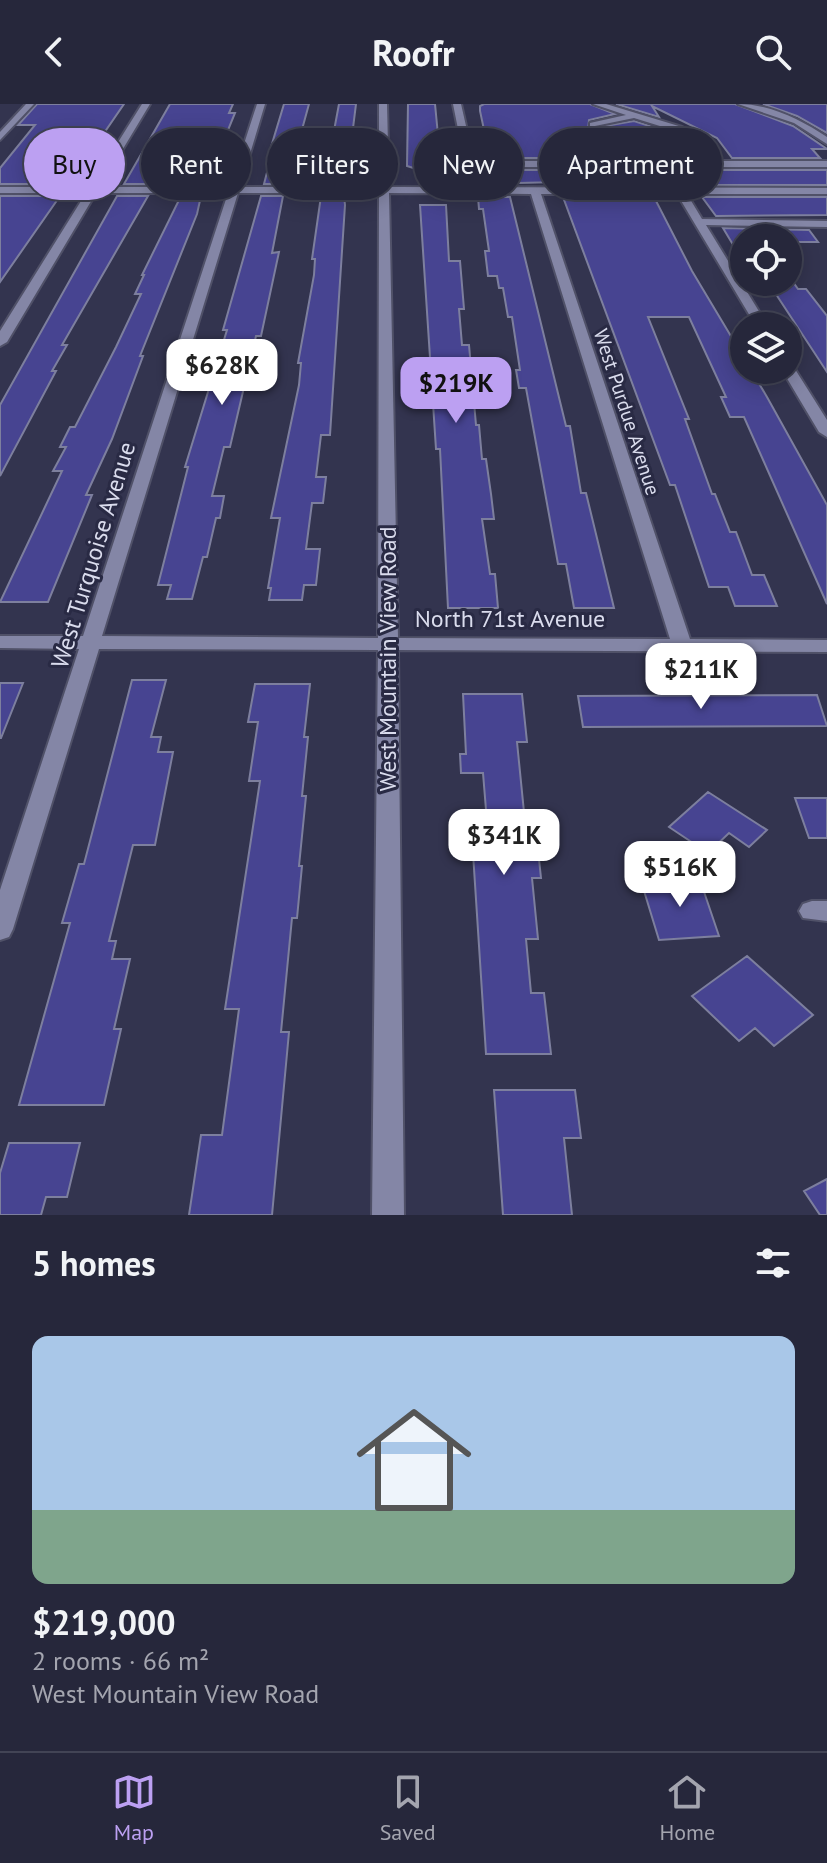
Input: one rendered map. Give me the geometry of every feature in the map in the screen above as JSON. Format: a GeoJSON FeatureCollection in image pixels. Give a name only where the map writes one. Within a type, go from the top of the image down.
{"type":"FeatureCollection","features":[{"type":"Feature","properties":{"kind":"street"},"geometry":{"type":"LineString","coordinates":[[0,137],[30,104]]}},
{"type":"Feature","properties":{"kind":"street"},"geometry":{"type":"LineString","coordinates":[[125,138],[146,104]]}},
{"type":"Feature","properties":{"kind":"street","name":"West Turquoise Avenue"},"geometry":{"type":"LineString","coordinates":[[251,135],[261,104]]}},
{"type":"Feature","properties":{"kind":"street","name":"West Mountain View Road"},"geometry":{"type":"LineString","coordinates":[[383,104],[383,128]]}},
{"type":"Feature","properties":{"kind":"street"},"geometry":{"type":"LineString","coordinates":[[457,104],[470,164],[539,164]]}},
{"type":"Feature","properties":{"kind":"street"},"geometry":{"type":"LineString","coordinates":[[597,104],[668,128]]}},
{"type":"Feature","properties":{"kind":"street"},"geometry":{"type":"LineString","coordinates":[[742,104],[785,116],[809,127],[827,141]]}},
{"type":"Feature","properties":{"kind":"street"},"geometry":{"type":"LineString","coordinates":[[785,116],[797,115]]}},
{"type":"Feature","properties":{"kind":"street"},"geometry":{"type":"LineString","coordinates":[[593,125],[634,116]]}},
{"type":"Feature","properties":{"kind":"street"},"geometry":{"type":"LineString","coordinates":[[722,164],[827,164]]}},
{"type":"Feature","properties":{"kind":"street"},"geometry":{"type":"LineString","coordinates":[[0,190],[24,190]]}},
{"type":"Feature","properties":{"kind":"street"},"geometry":{"type":"LineString","coordinates":[[398,190],[539,191]]}},
{"type":"Feature","properties":{"kind":"street","name":"West Purdue Avenue"},"geometry":{"type":"LineString","coordinates":[[535,191],[682,645]]}},
{"type":"Feature","properties":{"kind":"street"},"geometry":{"type":"LineString","coordinates":[[722,191],[827,191]]}},
{"type":"Feature","properties":{"kind":"street"},"geometry":{"type":"LineString","coordinates":[[0,342],[87,200]]}},
{"type":"Feature","properties":{"kind":"street","name":"West Turquoise Avenue"},"geometry":{"type":"LineString","coordinates":[[0,929],[230,200]]}},
{"type":"Feature","properties":{"kind":"street","name":"West Mountain View Road"},"geometry":{"type":"LineString","coordinates":[[383,200],[388,644],[388,1215]]}},
{"type":"Feature","properties":{"kind":"street"},"geometry":{"type":"LineString","coordinates":[[685,200],[753,312]]}},
{"type":"Feature","properties":{"kind":"street"},"geometry":{"type":"LineString","coordinates":[[697,222],[827,224]]}},
{"type":"Feature","properties":{"kind":"street"},"geometry":{"type":"LineString","coordinates":[[797,384],[827,432]]}},
{"type":"Feature","properties":{"kind":"street","name":"North 71st Avenue"},"geometry":{"type":"LineString","coordinates":[[0,642],[827,646]]}},
{"type":"Feature","properties":{"kind":"building"},"geometry":{"type":"Polygon","coordinates":[[[37,104],[124,104],[108,128],[33,128],[35,125],[18,125],[37,104]]]}},
{"type":"Feature","properties":{"kind":"building"},"geometry":{"type":"Polygon","coordinates":[[[170,104],[233,104],[229,113],[235,113],[229,128],[156,128],[170,104]]]}},
{"type":"Feature","properties":{"kind":"building"},"geometry":{"type":"Polygon","coordinates":[[[284,104],[309,104],[302,128],[277,128],[284,104]]]}},
{"type":"Feature","properties":{"kind":"building"},"geometry":{"type":"Polygon","coordinates":[[[339,104],[356,104],[353,128],[334,128],[339,104]]]}},
{"type":"Feature","properties":{"kind":"building"},"geometry":{"type":"Polygon","coordinates":[[[408,104],[435,104],[437,128],[414,128],[414,168],[407,166],[408,104]]]}},
{"type":"Feature","properties":{"kind":"building"},"geometry":{"type":"Polygon","coordinates":[[[590,104],[615,114],[589,120],[588,128],[539,128],[539,158],[523,158],[523,128],[484,128],[480,106],[590,104]]]}},
{"type":"Feature","properties":{"kind":"building"},"geometry":{"type":"Polygon","coordinates":[[[616,104],[735,104],[793,126],[827,149],[812,149],[820,158],[732,158],[722,145],[722,128],[697,128],[652,106],[659,117],[616,104]]]}},
{"type":"Feature","properties":{"kind":"building"},"geometry":{"type":"Polygon","coordinates":[[[763,104],[827,104],[827,133],[797,116],[763,104]]]}},
{"type":"Feature","properties":{"kind":"building"},"geometry":{"type":"Polygon","coordinates":[[[634,121],[656,128],[594,128],[634,121]]]}},
{"type":"Feature","properties":{"kind":"building"},"geometry":{"type":"Polygon","coordinates":[[[24,139],[24,184],[0,184],[0,168],[24,139]]]}},
{"type":"Feature","properties":{"kind":"building"},"geometry":{"type":"Polygon","coordinates":[[[141,154],[141,184],[125,182],[141,154]]]}},
{"type":"Feature","properties":{"kind":"building"},"geometry":{"type":"Polygon","coordinates":[[[523,170],[539,170],[539,182],[523,183],[523,170]]]}},
{"type":"Feature","properties":{"kind":"building"},"geometry":{"type":"Polygon","coordinates":[[[722,170],[827,170],[827,185],[722,185],[722,170]]]}},
{"type":"Feature","properties":{"kind":"building"},"geometry":{"type":"Polygon","coordinates":[[[0,196],[57,200],[0,282],[0,196]]]}},
{"type":"Feature","properties":{"kind":"building"},"geometry":{"type":"Polygon","coordinates":[[[125,196],[141,196],[141,200],[146,200],[62,345],[67,345],[52,371],[56,371],[0,476],[0,405],[115,200],[125,200],[125,196]]]}},
{"type":"Feature","properties":{"kind":"building"},"geometry":{"type":"Polygon","coordinates":[[[261,196],[267,196],[267,200],[282,200],[272,253],[279,252],[261,336],[256,336],[230,447],[224,447],[212,496],[224,496],[220,518],[216,518],[207,557],[203,557],[192,599],[167,599],[171,585],[158,585],[188,467],[185,467],[227,330],[223,330],[261,196]]]}},
{"type":"Feature","properties":{"kind":"building"},"geometry":{"type":"Polygon","coordinates":[[[722,197],[827,197],[827,215],[716,216],[704,200],[722,200],[722,197]]]}},
{"type":"Feature","properties":{"kind":"building"},"geometry":{"type":"Polygon","coordinates":[[[179,200],[200,200],[140,356],[143,356],[112,439],[86,495],[92,495],[48,602],[0,602],[62,471],[53,471],[66,447],[60,447],[70,427],[75,427],[116,347],[141,294],[135,294],[179,200]]]}},
{"type":"Feature","properties":{"kind":"building"},"geometry":{"type":"Polygon","coordinates":[[[320,200],[344,200],[330,435],[321,435],[316,477],[326,477],[323,503],[312,503],[306,549],[320,549],[316,585],[304,585],[302,600],[269,600],[271,588],[268,588],[280,518],[271,518],[299,385],[301,363],[298,363],[314,275],[315,259],[312,259],[320,200]]]}},
{"type":"Feature","properties":{"kind":"building"},"geometry":{"type":"Polygon","coordinates":[[[478,200],[511,200],[566,426],[570,426],[581,493],[586,493],[614,608],[574,608],[566,564],[558,564],[526,388],[519,388],[516,370],[520,370],[512,317],[508,317],[503,288],[499,288],[497,276],[488,276],[485,251],[489,251],[483,209],[479,209],[478,200]]]}},
{"type":"Feature","properties":{"kind":"building"},"geometry":{"type":"Polygon","coordinates":[[[564,200],[656,200],[692,271],[730,335],[730,384],[759,384],[827,505],[827,604],[744,417],[730,417],[721,397],[726,397],[689,317],[648,317],[689,419],[685,419],[712,494],[715,494],[730,532],[736,532],[752,575],[764,575],[777,606],[735,606],[728,587],[709,587],[675,485],[670,485],[564,200]]]}},
{"type":"Feature","properties":{"kind":"building"},"geometry":{"type":"Polygon","coordinates":[[[420,205],[446,205],[449,261],[460,261],[464,309],[459,309],[462,345],[469,345],[476,425],[479,425],[482,459],[486,459],[491,494],[494,519],[482,519],[490,574],[495,574],[498,608],[448,608],[440,449],[436,449],[420,205]]]}},
{"type":"Feature","properties":{"kind":"building"},"geometry":{"type":"Polygon","coordinates":[[[723,228],[730,228],[730,240],[723,228]]]}},
{"type":"Feature","properties":{"kind":"building"},"geometry":{"type":"Polygon","coordinates":[[[802,230],[809,230],[818,242],[802,242],[802,230]]]}},
{"type":"Feature","properties":{"kind":"building"},"geometry":{"type":"Polygon","coordinates":[[[802,289],[806,289],[827,316],[827,372],[802,334],[802,312],[788,312],[777,296],[802,296],[802,289]]]}},
{"type":"Feature","properties":{"kind":"building"},"geometry":{"type":"Polygon","coordinates":[[[132,680],[166,680],[151,737],[161,737],[158,752],[173,752],[155,845],[133,845],[109,941],[116,941],[112,959],[130,959],[114,1029],[121,1029],[104,1105],[19,1105],[70,923],[62,923],[79,864],[84,864],[132,680]]]}},
{"type":"Feature","properties":{"kind":"building"},"geometry":{"type":"Polygon","coordinates":[[[0,683],[23,683],[1,738],[0,738],[0,683]]]}},
{"type":"Feature","properties":{"kind":"building"},"geometry":{"type":"Polygon","coordinates":[[[255,684],[310,684],[304,737],[308,737],[302,796],[306,796],[299,866],[302,866],[297,918],[292,918],[281,1032],[289,1032],[272,1215],[189,1215],[201,1135],[222,1135],[239,1009],[225,1009],[260,781],[249,781],[258,722],[248,722],[255,684]]]}},
{"type":"Feature","properties":{"kind":"building"},"geometry":{"type":"Polygon","coordinates":[[[463,694],[522,694],[527,742],[517,742],[525,822],[535,822],[541,878],[532,878],[538,939],[526,939],[531,993],[544,993],[551,1054],[486,1054],[471,822],[487,822],[483,773],[461,773],[460,754],[466,754],[463,694]]]}},
{"type":"Feature","properties":{"kind":"building"},"geometry":{"type":"Polygon","coordinates":[[[817,695],[827,726],[583,727],[578,696],[817,695]]]}},
{"type":"Feature","properties":{"kind":"building"},"geometry":{"type":"Polygon","coordinates":[[[708,792],[767,830],[749,847],[729,833],[708,853],[669,827],[708,792]]]}},
{"type":"Feature","properties":{"kind":"building"},"geometry":{"type":"Polygon","coordinates":[[[795,798],[827,798],[827,838],[809,838],[795,798]]]}},
{"type":"Feature","properties":{"kind":"building"},"geometry":{"type":"Polygon","coordinates":[[[699,877],[719,936],[659,940],[641,881],[699,877]]]}},
{"type":"Feature","properties":{"kind":"building"},"geometry":{"type":"Polygon","coordinates":[[[747,956],[813,1015],[774,1046],[755,1028],[739,1041],[692,996],[747,956]]]}},
{"type":"Feature","properties":{"kind":"building"},"geometry":{"type":"Polygon","coordinates":[[[494,1090],[575,1090],[581,1138],[564,1138],[572,1215],[503,1215],[494,1090]]]}},
{"type":"Feature","properties":{"kind":"building"},"geometry":{"type":"Polygon","coordinates":[[[9,1143],[80,1143],[67,1197],[46,1197],[41,1215],[0,1215],[0,1173],[9,1143]]]}},
{"type":"Feature","properties":{"kind":"building"},"geometry":{"type":"Polygon","coordinates":[[[827,1179],[827,1215],[820,1215],[804,1191],[827,1179]]]}}]}
